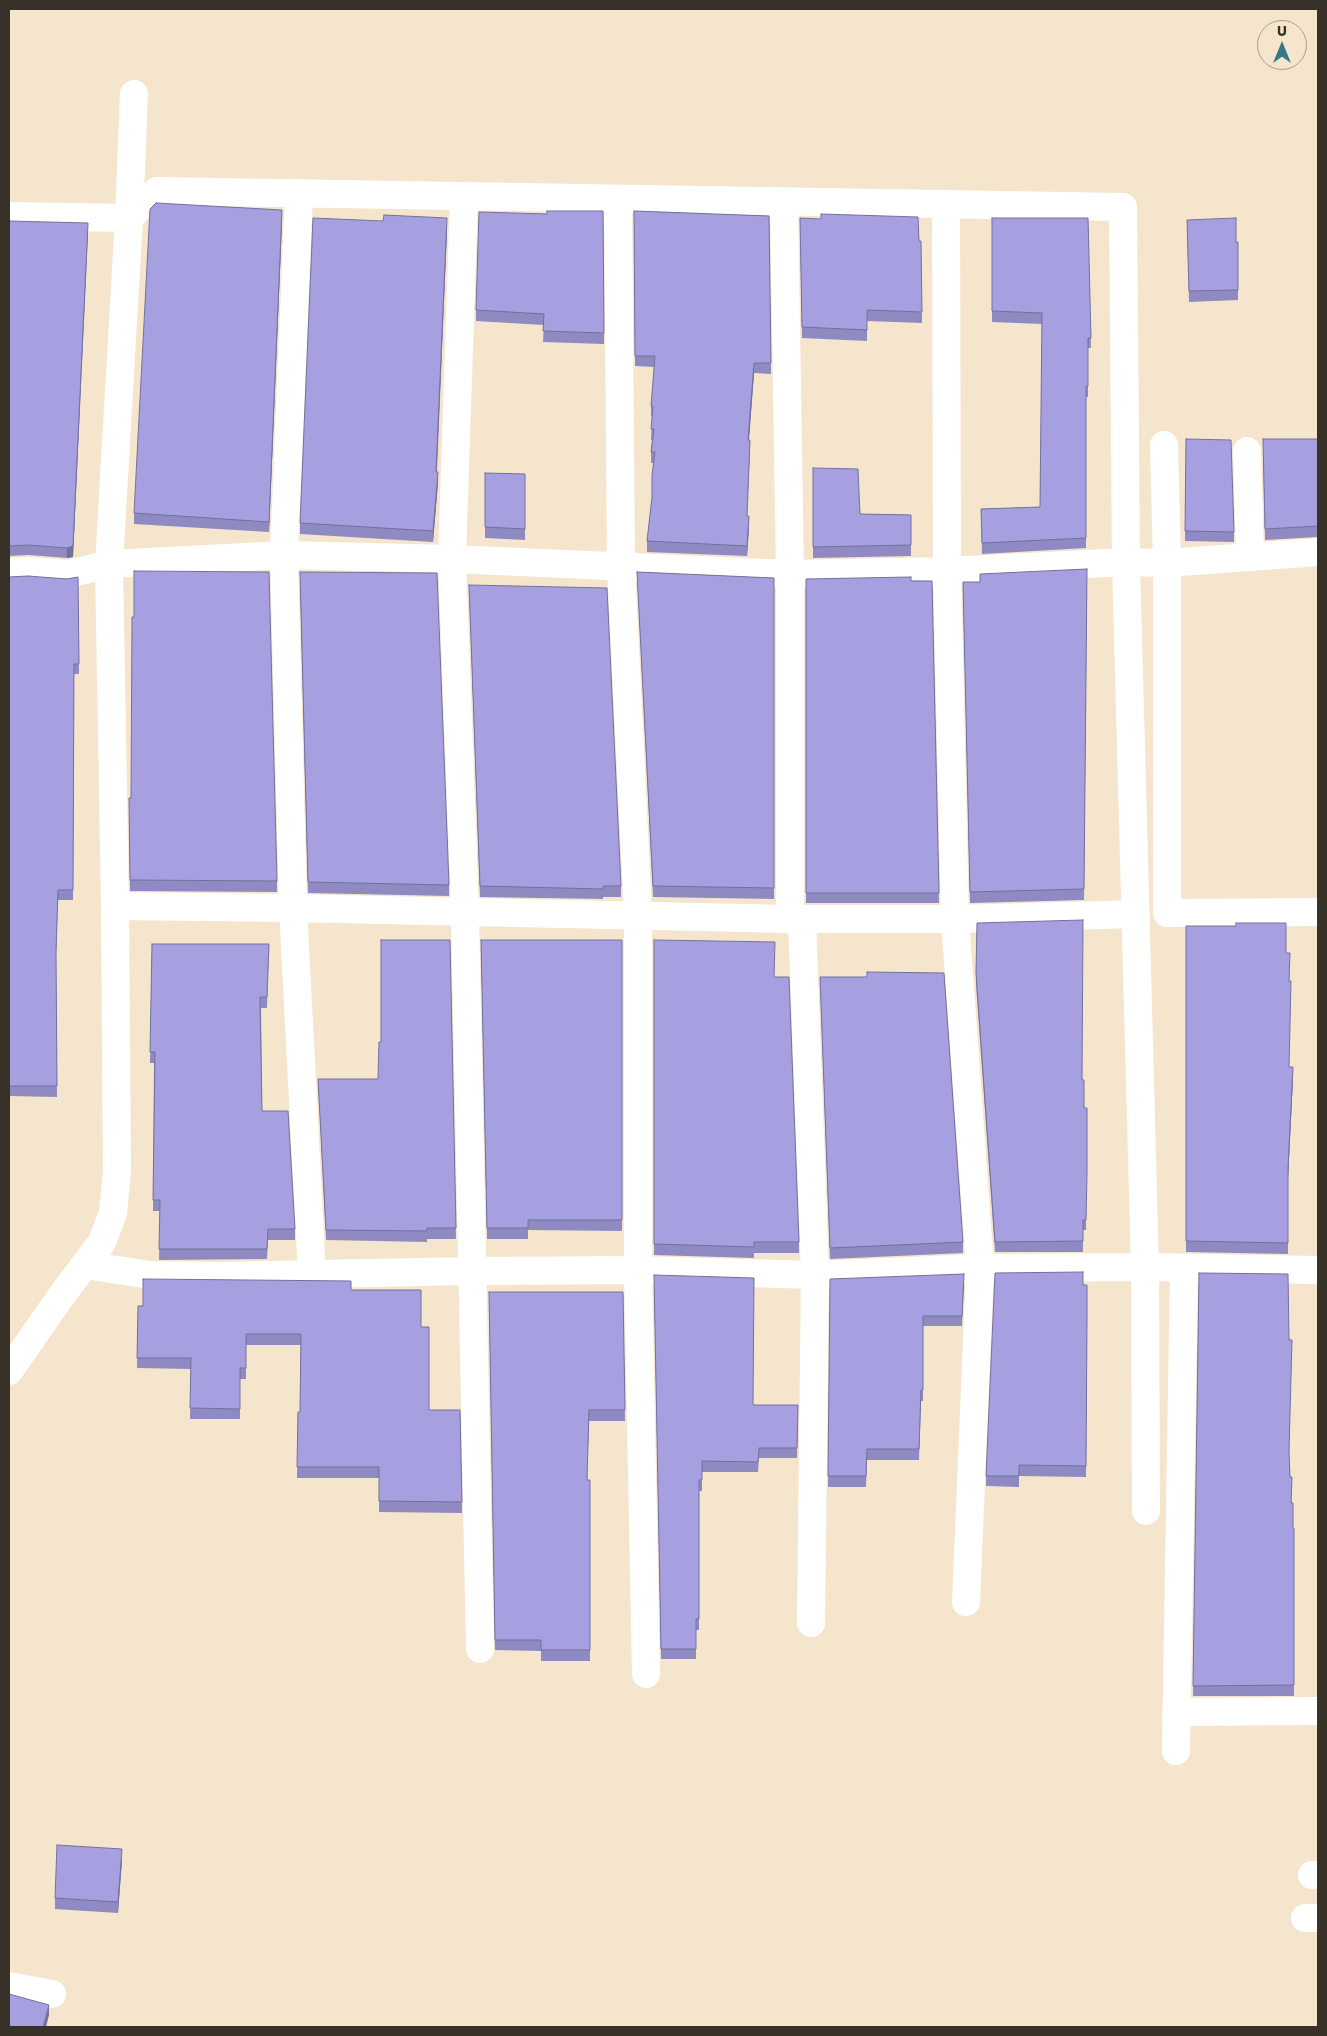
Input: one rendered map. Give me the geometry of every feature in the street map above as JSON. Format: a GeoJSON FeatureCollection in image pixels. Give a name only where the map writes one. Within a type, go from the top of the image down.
{"type":"FeatureCollection","features":[{"type":"Feature","properties":{"kind":"street"},"geometry":{"type":"LineString","coordinates":[[9,1371],[102,1242],[113,1213],[114,1203],[117,1171],[115,906],[108,564],[129,218],[134,94]]}},
{"type":"Feature","properties":{"kind":"street"},"geometry":{"type":"LineString","coordinates":[[9,216],[129,218],[157,191],[1123,207],[1126,562],[1145,1267],[1146,1511]]}},
{"type":"Feature","properties":{"kind":"street"},"geometry":{"type":"LineString","coordinates":[[299,193],[284,555],[293,908],[312,1274]]}},
{"type":"Feature","properties":{"kind":"street"},"geometry":{"type":"LineString","coordinates":[[464,196],[452,559],[465,912],[480,1649]]}},
{"type":"Feature","properties":{"kind":"street"},"geometry":{"type":"LineString","coordinates":[[618,199],[622,567],[638,915],[638,1270],[646,1674]]}},
{"type":"Feature","properties":{"kind":"street"},"geometry":{"type":"LineString","coordinates":[[784,202],[796,919],[815,1275],[811,1623]]}},
{"type":"Feature","properties":{"kind":"street"},"geometry":{"type":"LineString","coordinates":[[946,204],[947,571],[955,919],[980,1268],[966,1602]]}},
{"type":"Feature","properties":{"kind":"street"},"geometry":{"type":"LineString","coordinates":[[1164,445],[1167,563],[1167,913],[1318,912]]}},
{"type":"Feature","properties":{"kind":"street"},"geometry":{"type":"LineString","coordinates":[[1247,451],[1250,557]]}},
{"type":"Feature","properties":{"kind":"street"},"geometry":{"type":"LineString","coordinates":[[9,572],[28,571],[68,574],[108,564],[284,555],[452,559],[790,574],[947,571],[1126,562],[1167,563],[1318,552]]}},
{"type":"Feature","properties":{"kind":"street"},"geometry":{"type":"LineString","coordinates":[[115,906],[796,919],[955,919],[1136,914]]}},
{"type":"Feature","properties":{"kind":"street"},"geometry":{"type":"LineString","coordinates":[[86,1265],[150,1275],[638,1270],[815,1275],[980,1268],[1145,1267],[1318,1270]]}},
{"type":"Feature","properties":{"kind":"street"},"geometry":{"type":"LineString","coordinates":[[1176,1751],[1184,1268]]}},
{"type":"Feature","properties":{"kind":"street"},"geometry":{"type":"LineString","coordinates":[[1176,1712],[1318,1711]]}},
{"type":"Feature","properties":{"kind":"street"},"geometry":{"type":"LineString","coordinates":[[9,1986],[52,1994]]}},
{"type":"Feature","properties":{"kind":"building"},"geometry":{"type":"Polygon","coordinates":[[[156,203],[282,210],[269,522],[134,513],[150,209],[156,203]]]}},
{"type":"Feature","properties":{"kind":"building"},"geometry":{"type":"Polygon","coordinates":[[[547,211],[603,211],[604,333],[543,331],[544,314],[476,310],[479,212],[547,214],[547,211]]]}},
{"type":"Feature","properties":{"kind":"building"},"geometry":{"type":"Polygon","coordinates":[[[634,211],[769,216],[771,363],[754,363],[748,440],[750,440],[747,546],[647,541],[655,452],[651,452],[654,429],[651,429],[653,406],[651,406],[655,356],[635,356],[634,211]]]}},
{"type":"Feature","properties":{"kind":"building"},"geometry":{"type":"Polygon","coordinates":[[[821,214],[918,217],[919,241],[921,241],[922,312],[867,310],[867,330],[802,327],[800,218],[821,219],[821,214]]]}},
{"type":"Feature","properties":{"kind":"building"},"geometry":{"type":"Polygon","coordinates":[[[384,215],[447,218],[436,472],[438,472],[433,531],[300,523],[313,218],[383,221],[384,215]]]}},
{"type":"Feature","properties":{"kind":"building"},"geometry":{"type":"Polygon","coordinates":[[[992,218],[1088,218],[1091,338],[1088,338],[1088,386],[1086,386],[1086,538],[982,543],[981,509],[1040,507],[1042,313],[992,311],[992,218]]]}},
{"type":"Feature","properties":{"kind":"building"},"geometry":{"type":"Polygon","coordinates":[[[1236,218],[1238,290],[1189,291],[1187,220],[1236,218]]]}},
{"type":"Feature","properties":{"kind":"building"},"geometry":{"type":"Polygon","coordinates":[[[9,221],[88,223],[73,546],[67,548],[29,545],[9,546],[9,221]]]}},
{"type":"Feature","properties":{"kind":"building"},"geometry":{"type":"Polygon","coordinates":[[[1186,439],[1231,440],[1234,532],[1185,531],[1186,439]]]}},
{"type":"Feature","properties":{"kind":"building"},"geometry":{"type":"Polygon","coordinates":[[[1263,439],[1318,439],[1318,526],[1265,529],[1263,439]]]}},
{"type":"Feature","properties":{"kind":"building"},"geometry":{"type":"Polygon","coordinates":[[[813,468],[858,469],[860,514],[911,515],[911,545],[813,547],[813,468]]]}},
{"type":"Feature","properties":{"kind":"building"},"geometry":{"type":"Polygon","coordinates":[[[485,473],[525,474],[525,529],[485,527],[485,473]]]}},
{"type":"Feature","properties":{"kind":"building"},"geometry":{"type":"Polygon","coordinates":[[[1087,569],[1084,889],[970,892],[963,582],[980,582],[980,574],[1087,569]]]}},
{"type":"Feature","properties":{"kind":"building"},"geometry":{"type":"Polygon","coordinates":[[[134,571],[269,572],[277,881],[130,880],[129,798],[131,798],[134,571]]]}},
{"type":"Feature","properties":{"kind":"building"},"geometry":{"type":"Polygon","coordinates":[[[300,572],[437,573],[449,885],[308,882],[300,572]]]}},
{"type":"Feature","properties":{"kind":"building"},"geometry":{"type":"Polygon","coordinates":[[[637,572],[774,578],[774,888],[653,886],[637,572]]]}},
{"type":"Feature","properties":{"kind":"building"},"geometry":{"type":"Polygon","coordinates":[[[28,576],[67,579],[78,577],[79,664],[74,664],[73,890],[58,890],[56,952],[57,1086],[9,1086],[9,577],[28,576]]]}},
{"type":"Feature","properties":{"kind":"building"},"geometry":{"type":"Polygon","coordinates":[[[911,577],[911,581],[932,581],[939,893],[806,893],[806,579],[911,577]]]}},
{"type":"Feature","properties":{"kind":"building"},"geometry":{"type":"Polygon","coordinates":[[[469,585],[607,588],[621,886],[603,886],[603,889],[480,886],[469,585]]]}},
{"type":"Feature","properties":{"kind":"building"},"geometry":{"type":"Polygon","coordinates":[[[1083,920],[1082,1080],[1084,1080],[1084,1108],[1087,1108],[1087,1173],[1086,1220],[1083,1220],[1083,1241],[995,1242],[976,973],[977,923],[1083,920]]]}},
{"type":"Feature","properties":{"kind":"building"},"geometry":{"type":"Polygon","coordinates":[[[1236,923],[1286,923],[1286,953],[1290,953],[1289,981],[1291,981],[1289,1067],[1293,1067],[1288,1168],[1288,1243],[1186,1241],[1186,926],[1236,926],[1236,923]]]}},
{"type":"Feature","properties":{"kind":"building"},"geometry":{"type":"Polygon","coordinates":[[[381,940],[450,940],[456,1228],[427,1228],[427,1231],[326,1230],[318,1079],[378,1079],[379,1042],[381,1042],[381,940]]]}},
{"type":"Feature","properties":{"kind":"building"},"geometry":{"type":"Polygon","coordinates":[[[481,940],[622,940],[622,1220],[528,1220],[528,1228],[487,1228],[481,940]]]}},
{"type":"Feature","properties":{"kind":"building"},"geometry":{"type":"Polygon","coordinates":[[[654,940],[775,942],[774,977],[789,977],[799,1242],[754,1242],[754,1247],[654,1244],[654,940]]]}},
{"type":"Feature","properties":{"kind":"building"},"geometry":{"type":"Polygon","coordinates":[[[152,944],[269,944],[267,997],[260,997],[262,1111],[288,1111],[295,1229],[268,1229],[267,1249],[159,1249],[160,1200],[153,1200],[155,1052],[150,1052],[152,944]]]}},
{"type":"Feature","properties":{"kind":"building"},"geometry":{"type":"Polygon","coordinates":[[[867,972],[944,973],[963,1242],[830,1248],[820,977],[867,977],[867,972]]]}},
{"type":"Feature","properties":{"kind":"building"},"geometry":{"type":"Polygon","coordinates":[[[1083,1272],[1083,1285],[1087,1285],[1086,1466],[1019,1465],[1019,1476],[986,1476],[995,1273],[1083,1272]]]}},
{"type":"Feature","properties":{"kind":"building"},"geometry":{"type":"Polygon","coordinates":[[[1199,1273],[1288,1274],[1289,1340],[1292,1340],[1289,1451],[1294,1528],[1294,1685],[1193,1686],[1199,1273]]]}},
{"type":"Feature","properties":{"kind":"building"},"geometry":{"type":"Polygon","coordinates":[[[964,1274],[962,1316],[923,1316],[923,1390],[921,1390],[919,1449],[867,1449],[866,1476],[828,1476],[830,1279],[964,1274]]]}},
{"type":"Feature","properties":{"kind":"building"},"geometry":{"type":"Polygon","coordinates":[[[654,1275],[754,1278],[753,1405],[798,1405],[797,1448],[759,1448],[758,1462],[702,1461],[702,1480],[699,1480],[699,1619],[696,1619],[696,1649],[661,1649],[654,1275]]]}},
{"type":"Feature","properties":{"kind":"building"},"geometry":{"type":"Polygon","coordinates":[[[143,1279],[351,1281],[351,1290],[421,1290],[421,1327],[429,1327],[429,1410],[460,1410],[462,1502],[379,1501],[379,1467],[297,1467],[301,1334],[246,1334],[246,1368],[240,1368],[240,1409],[190,1408],[191,1358],[137,1358],[138,1306],[143,1306],[143,1279]]]}},
{"type":"Feature","properties":{"kind":"building"},"geometry":{"type":"Polygon","coordinates":[[[489,1292],[623,1292],[625,1410],[589,1410],[587,1480],[590,1480],[590,1650],[541,1650],[541,1640],[495,1640],[489,1292]]]}},
{"type":"Feature","properties":{"kind":"building"},"geometry":{"type":"Polygon","coordinates":[[[57,1845],[122,1849],[118,1902],[55,1898],[57,1845]]]}},
{"type":"Feature","properties":{"kind":"building"},"geometry":{"type":"Polygon","coordinates":[[[9,1994],[49,2005],[43,2027],[9,2027],[9,1994]]]}}]}
